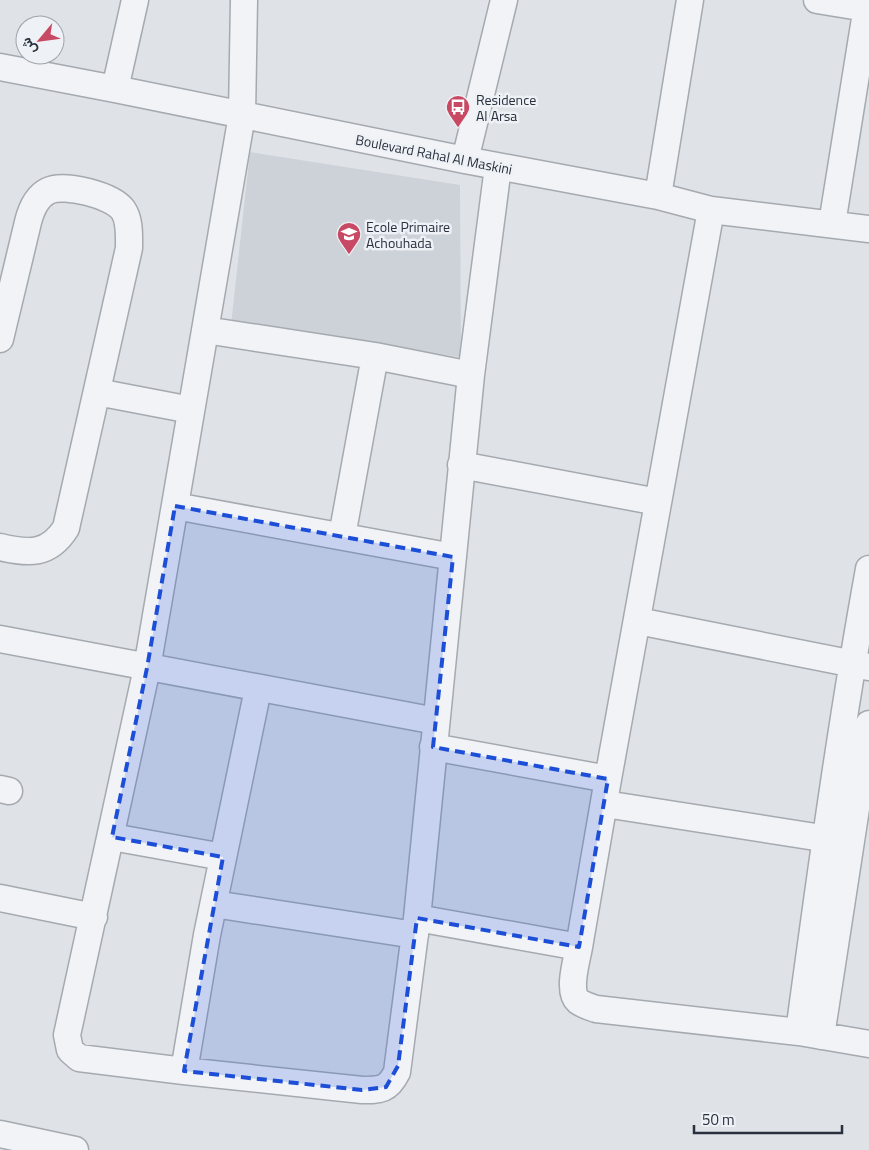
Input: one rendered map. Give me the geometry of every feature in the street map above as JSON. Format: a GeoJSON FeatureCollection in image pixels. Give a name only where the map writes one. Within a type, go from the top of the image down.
{"type":"FeatureCollection","features":[{"type":"Feature","properties":{"kind":"street"},"geometry":{"type":"LineString","coordinates":[[115,89],[135,0]]}},
{"type":"Feature","properties":{"kind":"street"},"geometry":{"type":"LineString","coordinates":[[244,0],[242,115],[148,668],[67,1035],[70,1050],[79,1058],[184,1072],[362,1090],[381,1090],[393,1079],[398,1066],[416,926],[454,557],[470,375],[498,167]]}},
{"type":"Feature","properties":{"kind":"street"},"geometry":{"type":"LineString","coordinates":[[465,160],[504,0]]}},
{"type":"Feature","properties":{"kind":"street"},"geometry":{"type":"LineString","coordinates":[[658,196],[690,0]]}},
{"type":"Feature","properties":{"kind":"street"},"geometry":{"type":"LineString","coordinates":[[816,0],[867,4],[832,224]]}},
{"type":"Feature","properties":{"kind":"street","name":"Boulevard Rahal Al Maskini"},"geometry":{"type":"LineString","coordinates":[[0,68],[115,89],[498,167],[658,196],[711,210],[869,229]]}},
{"type":"Feature","properties":{"kind":"street"},"geometry":{"type":"LineString","coordinates":[[0,339],[31,210],[36,201],[55,188],[67,188],[104,196],[118,204],[124,212],[129,231],[129,248],[66,528],[60,538],[41,551],[13,550],[0,547]]}},
{"type":"Feature","properties":{"kind":"street"},"geometry":{"type":"LineString","coordinates":[[711,210],[608,779],[573,990],[577,1000],[587,1006],[603,1010],[810,1034],[869,1044]]}},
{"type":"Feature","properties":{"kind":"street"},"geometry":{"type":"LineString","coordinates":[[204,330],[375,356],[470,375]]}},
{"type":"Feature","properties":{"kind":"street"},"geometry":{"type":"LineString","coordinates":[[342,536],[375,356]]}},
{"type":"Feature","properties":{"kind":"street"},"geometry":{"type":"LineString","coordinates":[[97,392],[191,410]]}},
{"type":"Feature","properties":{"kind":"street"},"geometry":{"type":"LineString","coordinates":[[461,465],[658,502]]}},
{"type":"Feature","properties":{"kind":"street"},"geometry":{"type":"LineString","coordinates":[[175,506],[454,557]]}},
{"type":"Feature","properties":{"kind":"street"},"geometry":{"type":"LineString","coordinates":[[810,1034],[825,838],[860,666],[869,569]]}},
{"type":"Feature","properties":{"kind":"street"},"geometry":{"type":"LineString","coordinates":[[638,621],[860,666]]}},
{"type":"Feature","properties":{"kind":"street"},"geometry":{"type":"LineString","coordinates":[[0,639],[436,722]]}},
{"type":"Feature","properties":{"kind":"street"},"geometry":{"type":"LineString","coordinates":[[184,1072],[207,935],[258,689]]}},
{"type":"Feature","properties":{"kind":"street"},"geometry":{"type":"LineString","coordinates":[[810,1034],[860,844],[869,724]]}},
{"type":"Feature","properties":{"kind":"street"},"geometry":{"type":"LineString","coordinates":[[433,747],[608,779]]}},
{"type":"Feature","properties":{"kind":"street"},"geometry":{"type":"LineString","coordinates":[[605,804],[860,844]]}},
{"type":"Feature","properties":{"kind":"street"},"geometry":{"type":"LineString","coordinates":[[112,837],[223,857]]}},
{"type":"Feature","properties":{"kind":"street"},"geometry":{"type":"LineString","coordinates":[[0,898],[94,916]]}},
{"type":"Feature","properties":{"kind":"street"},"geometry":{"type":"LineString","coordinates":[[214,904],[416,926],[579,947]]}},
{"type":"Feature","properties":{"kind":"street"},"geometry":{"type":"LineString","coordinates":[[0,1134],[76,1150]]}},
{"type":"Feature","properties":{"kind":"highlighted area"},"geometry":{"type":"Polygon","coordinates":[[[175,506],[453,557],[433,747],[608,779],[579,947],[417,918],[398,1066],[386,1087],[362,1090],[184,1071],[223,857],[112,837],[147,668],[175,506]]]}},
{"type":"Feature","properties":{"kind":"shaded area","name":"Ecole Primaire Achouhada"},"geometry":{"type":"Polygon","coordinates":[[[250,152],[460,185],[461,357],[231,325],[250,152]]]}},
{"type":"Feature","properties":{"kind":"place","name":"Residence Al Arsa"},"geometry":{"type":"Point","coordinates":[458,128]}},
{"type":"Feature","properties":{"kind":"place","name":"Ecole Primaire Achouhada"},"geometry":{"type":"Point","coordinates":[349,255]}}]}
